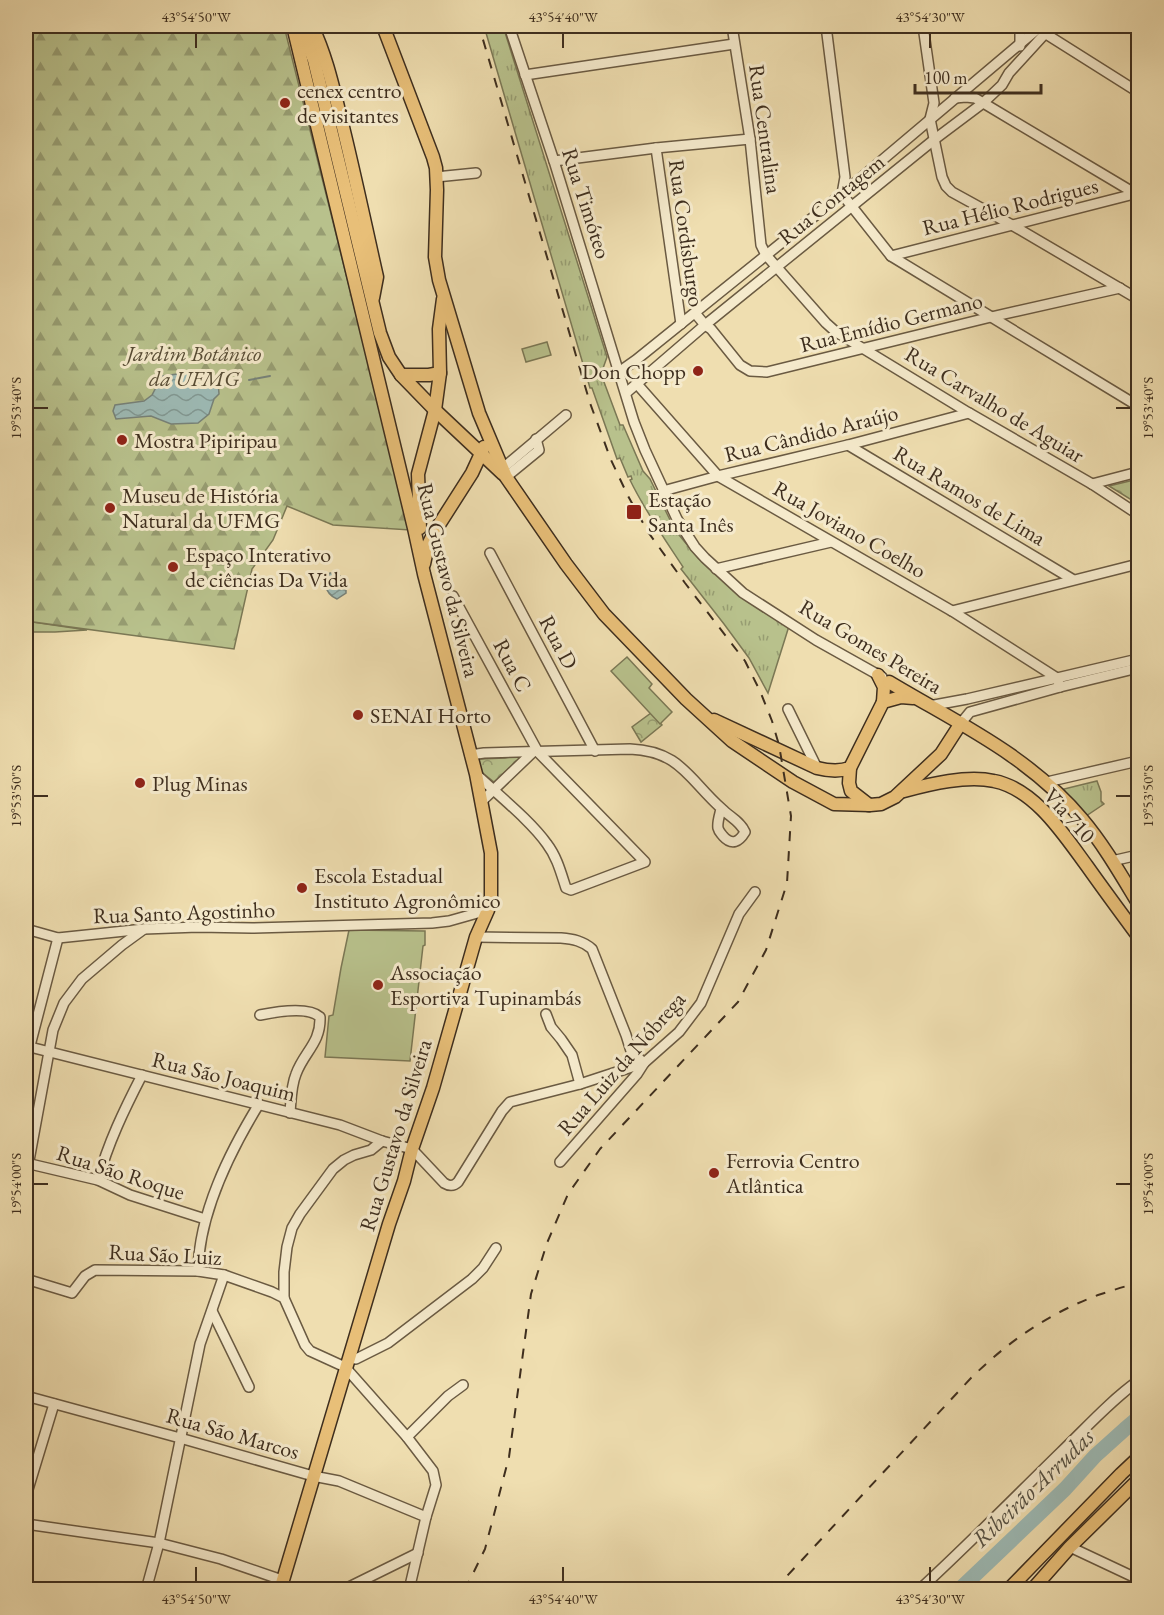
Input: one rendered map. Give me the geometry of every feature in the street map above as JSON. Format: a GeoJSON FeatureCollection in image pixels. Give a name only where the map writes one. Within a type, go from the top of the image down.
{"type":"FeatureCollection","features":[{"type":"Feature","properties":{"kind":"main road","name":"Rua Gustavo da Silveira"},"geometry":{"type":"LineString","coordinates":[[281,1585],[388,1224],[404,1181],[476,937],[491,897],[491,852],[476,774],[423,568],[292,26]]}},
{"type":"Feature","properties":{"kind":"main road"},"geometry":{"type":"LineString","coordinates":[[301,26],[314,60],[380,333],[394,366],[481,454],[505,472]]}},
{"type":"Feature","properties":{"kind":"main road"},"geometry":{"type":"LineString","coordinates":[[312,26],[319,38],[328,68],[377,277],[372,303]]}},
{"type":"Feature","properties":{"kind":"main road"},"geometry":{"type":"LineString","coordinates":[[383,26],[433,157],[436,177],[435,257],[439,280],[479,413],[505,472],[566,564],[604,614],[704,717],[732,741],[793,782],[834,804],[870,805],[887,802],[903,792],[941,754],[961,723]]}},
{"type":"Feature","properties":{"kind":"main road"},"geometry":{"type":"LineString","coordinates":[[423,568],[418,474],[435,410],[440,372],[439,328],[443,296]]}},
{"type":"Feature","properties":{"kind":"main road"},"geometry":{"type":"LineString","coordinates":[[401,375],[429,375],[440,372]]}},
{"type":"Feature","properties":{"kind":"main road"},"geometry":{"type":"LineString","coordinates":[[423,568],[428,545],[472,473],[488,436]]}},
{"type":"Feature","properties":{"kind":"main road"},"geometry":{"type":"LineString","coordinates":[[472,473],[505,472]]}},
{"type":"Feature","properties":{"kind":"main road"},"geometry":{"type":"LineString","coordinates":[[870,805],[851,791],[850,768],[883,702],[883,678]]}},
{"type":"Feature","properties":{"kind":"main road","name":"Rua Gomes Pereira"},"geometry":{"type":"LineString","coordinates":[[883,678],[983,736],[1047,782],[1083,820],[1138,903]]}},
{"type":"Feature","properties":{"kind":"main road"},"geometry":{"type":"LineString","coordinates":[[883,702],[901,697],[917,699]]}},
{"type":"Feature","properties":{"kind":"main road"},"geometry":{"type":"LineString","coordinates":[[704,717],[817,768],[832,771],[850,768]]}},
{"type":"Feature","properties":{"kind":"main road","name":"Via 710"},"geometry":{"type":"LineString","coordinates":[[903,792],[930,784],[960,780],[993,780],[1009,785],[1049,816],[1138,936]]}},
{"type":"Feature","properties":{"kind":"main road"},"geometry":{"type":"LineString","coordinates":[[1008,1590],[1138,1458]]}},
{"type":"Feature","properties":{"kind":"main road"},"geometry":{"type":"LineString","coordinates":[[1032,1590],[1070,1547],[1138,1480]]}},
{"type":"Feature","properties":{"kind":"street","name":"Rua Timóteo"},"geometry":{"type":"LineString","coordinates":[[509,26],[554,161],[626,393]]}},
{"type":"Feature","properties":{"kind":"street","name":"Rua Centralina"},"geometry":{"type":"LineString","coordinates":[[732,26],[750,139],[761,245],[766,255],[778,268]]}},
{"type":"Feature","properties":{"kind":"street"},"geometry":{"type":"LineString","coordinates":[[826,26],[845,177],[842,194],[891,256],[1138,406]]}},
{"type":"Feature","properties":{"kind":"street"},"geometry":{"type":"LineString","coordinates":[[923,26],[934,103],[930,118],[942,177],[946,186],[952,192],[1138,299]]}},
{"type":"Feature","properties":{"kind":"street"},"geometry":{"type":"LineString","coordinates":[[1009,74],[1019,52],[1020,26]]}},
{"type":"Feature","properties":{"kind":"street"},"geometry":{"type":"LineString","coordinates":[[1046,28],[1138,92]]}},
{"type":"Feature","properties":{"kind":"street","name":"Rua Contagem"},"geometry":{"type":"LineString","coordinates":[[619,372],[842,194],[1020,43],[1046,28]]}},
{"type":"Feature","properties":{"kind":"street","name":"Rua Contagem"},"geometry":{"type":"LineString","coordinates":[[626,393],[935,139],[983,103],[1002,84],[1046,28]]}},
{"type":"Feature","properties":{"kind":"street"},"geometry":{"type":"LineString","coordinates":[[525,75],[734,44]]}},
{"type":"Feature","properties":{"kind":"street"},"geometry":{"type":"LineString","coordinates":[[954,98],[969,97],[983,103],[1137,194]]}},
{"type":"Feature","properties":{"kind":"street"},"geometry":{"type":"LineString","coordinates":[[944,108],[951,113],[955,124]]}},
{"type":"Feature","properties":{"kind":"street"},"geometry":{"type":"LineString","coordinates":[[554,161],[750,139]]}},
{"type":"Feature","properties":{"kind":"street","name":"Rua Cordisburgo"},"geometry":{"type":"LineString","coordinates":[[656,148],[681,324]]}},
{"type":"Feature","properties":{"kind":"street"},"geometry":{"type":"LineString","coordinates":[[436,177],[477,173]]}},
{"type":"Feature","properties":{"kind":"street","name":"Rua Hélio Rodrigues"},"geometry":{"type":"LineString","coordinates":[[891,256],[1137,194]]}},
{"type":"Feature","properties":{"kind":"street","name":"Rua Carvalho de Aguiar"},"geometry":{"type":"LineString","coordinates":[[778,268],[836,332],[1092,484],[1136,513],[1138,525]]}},
{"type":"Feature","properties":{"kind":"street","name":"Rua Emídio Germano"},"geometry":{"type":"LineString","coordinates":[[695,313],[740,365],[750,370],[767,372],[1120,288]]}},
{"type":"Feature","properties":{"kind":"street","name":"Rua Joviano Coelho"},"geometry":{"type":"LineString","coordinates":[[637,384],[718,476],[952,610],[1059,682]]}},
{"type":"Feature","properties":{"kind":"street","name":"Rua Gomes Pereira"},"geometry":{"type":"LineString","coordinates":[[626,393],[636,427],[663,491],[694,547],[743,593],[816,640],[883,678]]}},
{"type":"Feature","properties":{"kind":"street","name":"Rua Cândido Araújo"},"geometry":{"type":"LineString","coordinates":[[663,491],[969,413]]}},
{"type":"Feature","properties":{"kind":"street"},"geometry":{"type":"LineString","coordinates":[[505,472],[538,450],[536,439],[566,415]]}},
{"type":"Feature","properties":{"kind":"street","name":"Rua Ramos de Lima"},"geometry":{"type":"LineString","coordinates":[[848,445],[1072,579]]}},
{"type":"Feature","properties":{"kind":"street"},"geometry":{"type":"LineString","coordinates":[[1092,484],[1138,472]]}},
{"type":"Feature","properties":{"kind":"street"},"geometry":{"type":"LineString","coordinates":[[716,569],[831,542]]}},
{"type":"Feature","properties":{"kind":"street","name":"Rua D"},"geometry":{"type":"LineString","coordinates":[[490,553],[595,751]]}},
{"type":"Feature","properties":{"kind":"street"},"geometry":{"type":"LineString","coordinates":[[952,610],[1138,564]]}},
{"type":"Feature","properties":{"kind":"street","name":"Rua C"},"geometry":{"type":"LineString","coordinates":[[453,596],[536,752],[645,862],[571,890],[566,888],[556,858],[547,843],[493,790]]}},
{"type":"Feature","properties":{"kind":"street"},"geometry":{"type":"LineString","coordinates":[[961,723],[970,712],[1059,682],[1138,659]]}},
{"type":"Feature","properties":{"kind":"street"},"geometry":{"type":"LineString","coordinates":[[929,706],[1138,668]]}},
{"type":"Feature","properties":{"kind":"street"},"geometry":{"type":"LineString","coordinates":[[788,709],[817,768]]}},
{"type":"Feature","properties":{"kind":"street"},"geometry":{"type":"LineString","coordinates":[[470,756],[484,753],[630,749],[654,752],[671,760],[686,771],[722,809]]}},
{"type":"Feature","properties":{"kind":"street"},"geometry":{"type":"LineString","coordinates":[[481,802],[536,752]]}},
{"type":"Feature","properties":{"kind":"street"},"geometry":{"type":"LineString","coordinates":[[1047,782],[1138,761]]}},
{"type":"Feature","properties":{"kind":"street"},"geometry":{"type":"LineString","coordinates":[[476,774],[493,790]]}},
{"type":"Feature","properties":{"kind":"street"},"geometry":{"type":"LineString","coordinates":[[1112,861],[1138,855]]}},
{"type":"Feature","properties":{"kind":"street","name":"Rua Luiz da Nóbrega"},"geometry":{"type":"LineString","coordinates":[[560,1162],[644,1063],[679,1032],[696,1010],[739,914],[755,892]]}},
{"type":"Feature","properties":{"kind":"street","name":"Rua Santo Agostinho"},"geometry":{"type":"LineString","coordinates":[[26,929],[58,938],[144,929],[432,923],[449,921],[488,910]]}},
{"type":"Feature","properties":{"kind":"street"},"geometry":{"type":"LineString","coordinates":[[26,1177],[53,1030],[64,1003],[82,979],[144,929]]}},
{"type":"Feature","properties":{"kind":"street"},"geometry":{"type":"LineString","coordinates":[[412,1149],[444,1183],[454,1186],[510,1102],[580,1084],[644,1063],[631,1051],[592,949],[586,944],[561,938],[476,937]]}},
{"type":"Feature","properties":{"kind":"street"},"geometry":{"type":"LineString","coordinates":[[26,1061],[27,1046],[58,938]]}},
{"type":"Feature","properties":{"kind":"street"},"geometry":{"type":"LineString","coordinates":[[260,1015],[284,1010],[313,1013],[320,1017],[316,1041],[296,1074],[290,1113]]}},
{"type":"Feature","properties":{"kind":"street"},"geometry":{"type":"LineString","coordinates":[[546,1014],[551,1027],[572,1055],[580,1084]]}},
{"type":"Feature","properties":{"kind":"street","name":"Rua São Joaquim"},"geometry":{"type":"LineString","coordinates":[[27,1046],[340,1125],[382,1141],[412,1149]]}},
{"type":"Feature","properties":{"kind":"street"},"geometry":{"type":"LineString","coordinates":[[98,1180],[113,1134],[142,1075]]}},
{"type":"Feature","properties":{"kind":"street"},"geometry":{"type":"LineString","coordinates":[[198,1271],[198,1255],[205,1219],[235,1144],[259,1104]]}},
{"type":"Feature","properties":{"kind":"street"},"geometry":{"type":"LineString","coordinates":[[382,1141],[371,1150],[354,1155],[333,1169],[300,1214],[292,1228],[287,1247],[284,1298],[301,1337],[310,1351],[347,1363],[433,1471],[436,1485],[409,1590]]}},
{"type":"Feature","properties":{"kind":"street","name":"Rua São Roque"},"geometry":{"type":"LineString","coordinates":[[27,1164],[98,1180],[130,1195],[205,1219]]}},
{"type":"Feature","properties":{"kind":"street"},"geometry":{"type":"LineString","coordinates":[[347,1363],[388,1343],[472,1279],[483,1268],[496,1248]]}},
{"type":"Feature","properties":{"kind":"street","name":"Rua São Luiz"},"geometry":{"type":"LineString","coordinates":[[26,1279],[72,1293],[85,1276],[95,1270],[198,1271],[224,1275],[284,1298]]}},
{"type":"Feature","properties":{"kind":"street"},"geometry":{"type":"LineString","coordinates":[[146,1590],[159,1544],[200,1344],[224,1275]]}},
{"type":"Feature","properties":{"kind":"street"},"geometry":{"type":"LineString","coordinates":[[212,1311],[249,1387]]}},
{"type":"Feature","properties":{"kind":"street"},"geometry":{"type":"LineString","coordinates":[[919,1590],[1080,1433],[1138,1381]]}},
{"type":"Feature","properties":{"kind":"street"},"geometry":{"type":"LineString","coordinates":[[407,1437],[448,1396],[463,1385]]}},
{"type":"Feature","properties":{"kind":"street","name":"Rua São Marcos"},"geometry":{"type":"LineString","coordinates":[[26,1396],[313,1476],[339,1481],[426,1517]]}},
{"type":"Feature","properties":{"kind":"street"},"geometry":{"type":"LineString","coordinates":[[26,1496],[54,1404]]}},
{"type":"Feature","properties":{"kind":"street"},"geometry":{"type":"LineString","coordinates":[[26,1524],[159,1544],[220,1559],[281,1585]]}},
{"type":"Feature","properties":{"kind":"street"},"geometry":{"type":"LineString","coordinates":[[1070,1547],[1138,1579]]}},
{"type":"Feature","properties":{"kind":"street"},"geometry":{"type":"LineString","coordinates":[[343,1590],[418,1552]]}},
{"type":"Feature","properties":{"kind":"green space","name":"Jardim Botânico da UFMG"},"geometry":{"type":"Polygon","coordinates":[[[26,26],[284,26],[410,530],[333,525],[287,506],[273,540],[252,569],[234,649],[26,621],[26,26]]]}},
{"type":"Feature","properties":{"kind":"green space"},"geometry":{"type":"Polygon","coordinates":[[[484,26],[503,26],[607,357],[601,374],[620,425],[623,425],[643,471],[650,479],[675,530],[698,558],[739,595],[789,626],[768,693],[749,658],[681,569],[683,567],[630,480],[631,476],[628,477],[620,458],[617,459],[592,388],[590,388],[484,26]]]}},
{"type":"Feature","properties":{"kind":"green space"},"geometry":{"type":"Polygon","coordinates":[[[547,342],[551,355],[526,362],[522,349],[547,342]]]}},
{"type":"Feature","properties":{"kind":"green space"},"geometry":{"type":"Polygon","coordinates":[[[1138,479],[1138,504],[1109,486],[1138,479]]]}},
{"type":"Feature","properties":{"kind":"green space"},"geometry":{"type":"Polygon","coordinates":[[[26,621],[87,630],[26,632],[26,621]]]}},
{"type":"Feature","properties":{"kind":"green space"},"geometry":{"type":"Polygon","coordinates":[[[627,657],[652,684],[649,688],[672,712],[660,724],[611,671],[627,657]]]}},
{"type":"Feature","properties":{"kind":"green space"},"geometry":{"type":"Polygon","coordinates":[[[651,713],[662,725],[641,742],[632,727],[651,713]]]}},
{"type":"Feature","properties":{"kind":"green space"},"geometry":{"type":"Polygon","coordinates":[[[526,756],[494,782],[479,770],[477,761],[480,759],[526,756]]]}},
{"type":"Feature","properties":{"kind":"green space"},"geometry":{"type":"Polygon","coordinates":[[[1097,781],[1101,801],[1104,804],[1086,816],[1064,789],[1097,781]]]}},
{"type":"Feature","properties":{"kind":"green space","name":"Associação Esportiva Tupinambás"},"geometry":{"type":"Polygon","coordinates":[[[349,930],[425,931],[410,1061],[325,1057],[329,1016],[333,1015],[349,930]]]}},
{"type":"Feature","properties":{"kind":"water"},"geometry":{"type":"Polygon","coordinates":[[[193,372],[218,381],[219,394],[214,399],[209,414],[198,423],[171,424],[151,416],[116,419],[113,411],[115,405],[144,401],[152,395],[162,376],[193,372]]]}},
{"type":"Feature","properties":{"kind":"water"},"geometry":{"type":"Polygon","coordinates":[[[330,573],[338,573],[346,586],[346,593],[337,599],[328,592],[324,582],[330,573]]]}},
{"type":"Feature","properties":{"kind":"waterway"},"geometry":{"type":"LineString","coordinates":[[249,380],[270,376]]}},
{"type":"Feature","properties":{"kind":"waterway"},"geometry":{"type":"LineString","coordinates":[[219,387],[224,385]]}},
{"type":"Feature","properties":{"kind":"waterway","name":"Ribeirão Arrudas"},"geometry":{"type":"LineString","coordinates":[[959,1590],[1065,1489],[1095,1456],[1138,1418]]}},
{"type":"Feature","properties":{"kind":"railway"},"geometry":{"type":"LineString","coordinates":[[465,1590],[485,1549],[509,1457],[531,1294],[547,1243],[568,1194],[600,1149],[738,1002],[766,950],[787,883],[791,816],[779,745],[772,721],[745,661],[648,532],[611,460],[590,403],[479,26]]}},
{"type":"Feature","properties":{"kind":"railway"},"geometry":{"type":"LineString","coordinates":[[774,1590],[971,1378],[1000,1352],[1030,1329],[1080,1302],[1138,1283]]}},
{"type":"Feature","properties":{"kind":"place","name":"cenex centro de visitantes"},"geometry":{"type":"Point","coordinates":[285,103]}},
{"type":"Feature","properties":{"kind":"place","name":"Don Chopp"},"geometry":{"type":"Point","coordinates":[698,371]}},
{"type":"Feature","properties":{"kind":"place","name":"Mostra Pipiripau"},"geometry":{"type":"Point","coordinates":[122,440]}},
{"type":"Feature","properties":{"kind":"place","name":"Museu de História Natural da UFMG"},"geometry":{"type":"Point","coordinates":[110,508]}},
{"type":"Feature","properties":{"kind":"place","name":"Estação Santa Inês"},"geometry":{"type":"Point","coordinates":[634,512]}},
{"type":"Feature","properties":{"kind":"place","name":"Espaço Interativo de ciências Da Vida"},"geometry":{"type":"Point","coordinates":[173,567]}},
{"type":"Feature","properties":{"kind":"place","name":"SENAI Horto"},"geometry":{"type":"Point","coordinates":[358,715]}},
{"type":"Feature","properties":{"kind":"place","name":"Plug Minas"},"geometry":{"type":"Point","coordinates":[140,783]}},
{"type":"Feature","properties":{"kind":"place","name":"Escola Estadual Instituto Agronômico"},"geometry":{"type":"Point","coordinates":[302,888]}},
{"type":"Feature","properties":{"kind":"place","name":"Associação Esportiva Tupinambás"},"geometry":{"type":"Point","coordinates":[378,985]}},
{"type":"Feature","properties":{"kind":"place","name":"Ferrovia Centro Atlântica"},"geometry":{"type":"Point","coordinates":[714,1173]}}]}
